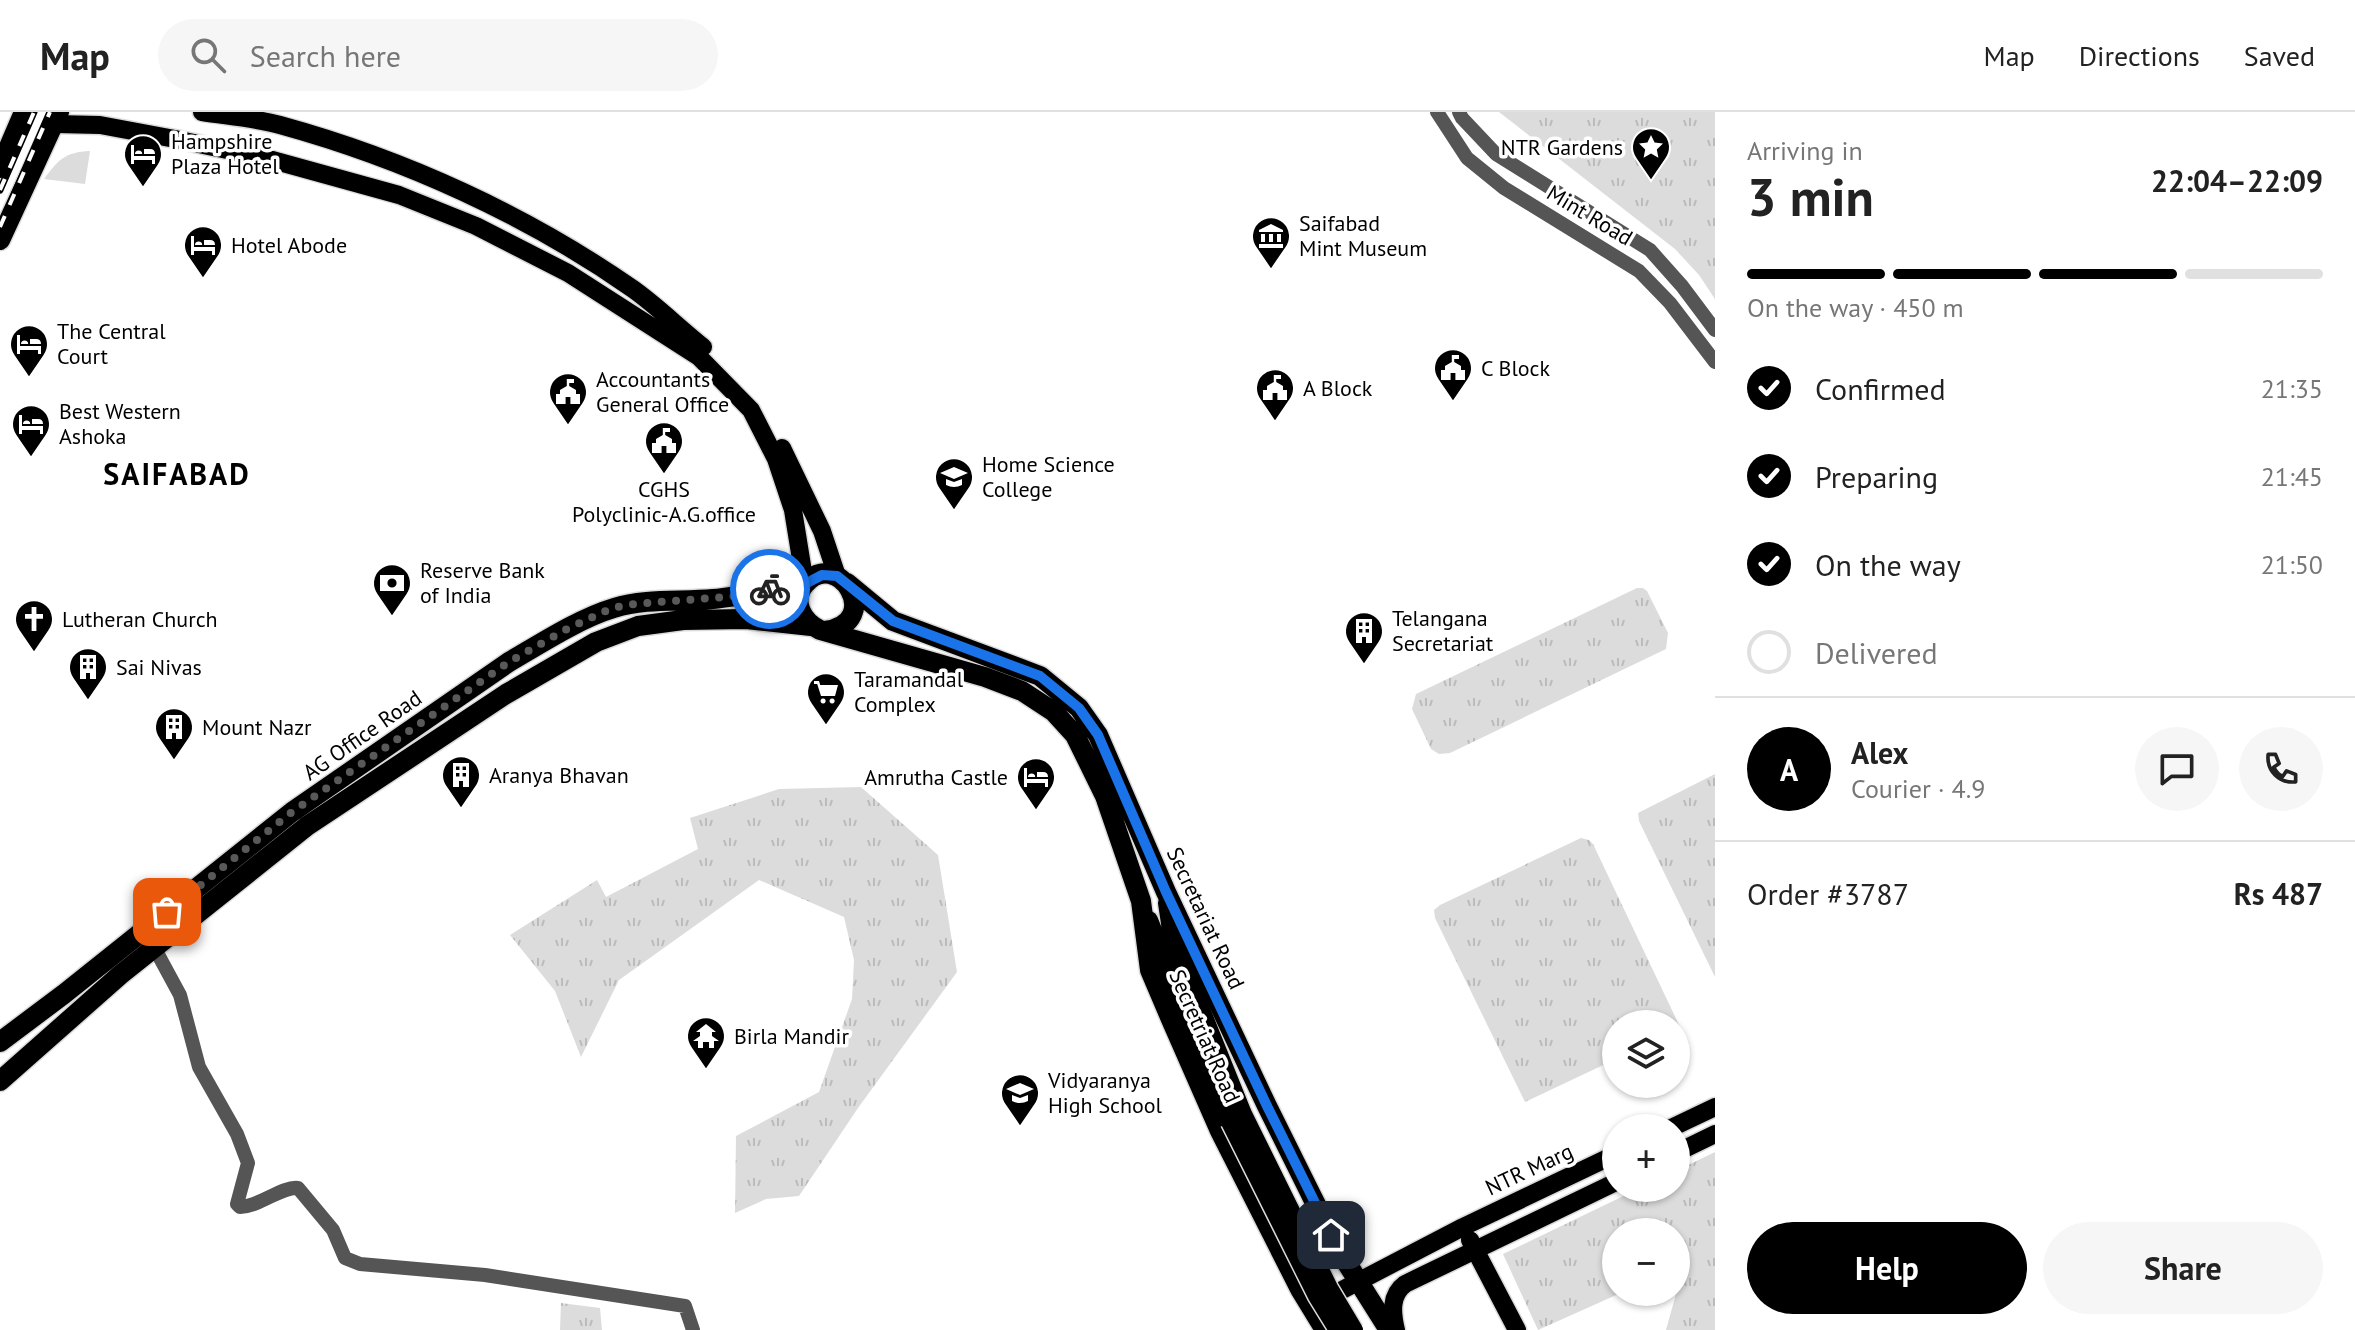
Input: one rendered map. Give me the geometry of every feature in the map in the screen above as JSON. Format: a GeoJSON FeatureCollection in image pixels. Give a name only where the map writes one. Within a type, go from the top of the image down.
{"type":"FeatureCollection","features":[{"type":"Feature","properties":{"kind":"highway"},"geometry":{"type":"LineString","coordinates":[[0,168],[24,112]]}},
{"type":"Feature","properties":{"kind":"highway"},"geometry":{"type":"LineString","coordinates":[[0,240],[6,217],[57,118]]}},
{"type":"Feature","properties":{"kind":"highway"},"geometry":{"type":"LineString","coordinates":[[822,575],[839,577],[848,585],[854,598],[851,617],[844,625],[818,628],[804,619],[799,602],[805,584],[822,575]]}},
{"type":"Feature","properties":{"kind":"highway","name":"Secretariat Road"},"geometry":{"type":"LineString","coordinates":[[839,577],[893,621],[1040,676],[1079,708],[1098,735],[1166,892],[1267,1106],[1357,1281],[1389,1330]]}},
{"type":"Feature","properties":{"kind":"highway","name":"AG Office Road"},"geometry":{"type":"LineString","coordinates":[[1,1041],[292,812],[519,656],[612,608],[738,596],[805,584]]}},
{"type":"Feature","properties":{"kind":"highway","name":"AG Office Road"},"geometry":{"type":"LineString","coordinates":[[0,1081],[154,947],[307,826],[506,694],[596,642],[638,626],[683,620],[746,619],[818,628]]}},
{"type":"Feature","properties":{"kind":"highway"},"geometry":{"type":"LineString","coordinates":[[877,647],[875,636],[878,630],[893,621]]}},
{"type":"Feature","properties":{"kind":"highway","name":"Secretriat Road"},"geometry":{"type":"LineString","coordinates":[[818,628],[985,677],[1022,691],[1054,712],[1075,735],[1105,796],[1141,901],[1150,970],[1165,1006],[1220,1131],[1298,1284],[1325,1330]]}},
{"type":"Feature","properties":{"kind":"main road"},"geometry":{"type":"LineString","coordinates":[[202,112],[279,118],[409,169],[493,206],[578,253],[636,291],[724,365],[757,399],[822,531],[839,577]]}},
{"type":"Feature","properties":{"kind":"main road"},"geometry":{"type":"LineString","coordinates":[[57,118],[101,118],[265,158],[412,200],[476,226],[568,273],[699,357],[751,410],[776,459],[793,510],[805,584]]}},
{"type":"Feature","properties":{"kind":"main road"},"geometry":{"type":"LineString","coordinates":[[1166,892],[1172,937],[1237,1118],[1354,1330]]}},
{"type":"Feature","properties":{"kind":"main road"},"geometry":{"type":"LineString","coordinates":[[1141,901],[1317,1296],[1338,1330]]}},
{"type":"Feature","properties":{"kind":"main road"},"geometry":{"type":"LineString","coordinates":[[1690,1119],[1715,1107]]}},
{"type":"Feature","properties":{"kind":"main road"},"geometry":{"type":"LineString","coordinates":[[1690,1146],[1715,1134]]}},
{"type":"Feature","properties":{"kind":"main road","name":"NTR Marg"},"geometry":{"type":"LineString","coordinates":[[1311,1307],[1463,1227],[1602,1161]]}},
{"type":"Feature","properties":{"kind":"main road"},"geometry":{"type":"LineString","coordinates":[[1396,1330],[1393,1308],[1399,1288],[1602,1189]]}},
{"type":"Feature","properties":{"kind":"main road"},"geometry":{"type":"LineString","coordinates":[[1463,1227],[1517,1330]]}},
{"type":"Feature","properties":{"kind":"street","name":"Mint Road"},"geometry":{"type":"LineString","coordinates":[[1437,112],[1467,158],[1504,188],[1639,271],[1670,303],[1715,362]]}},
{"type":"Feature","properties":{"kind":"street","name":"Mint Road"},"geometry":{"type":"LineString","coordinates":[[1459,112],[1496,154],[1650,250],[1715,330]]}},
{"type":"Feature","properties":{"kind":"street"},"geometry":{"type":"LineString","coordinates":[[154,947],[180,995],[199,1067],[237,1134],[248,1163],[237,1204],[240,1207],[269,1199],[291,1187],[298,1188],[333,1230],[345,1258],[360,1264],[485,1275],[685,1306],[693,1330]]}},
{"type":"Feature","properties":{"kind":"green space","name":"NTR Gardens"},"geometry":{"type":"Polygon","coordinates":[[[1499,112],[1715,112],[1715,299],[1699,275],[1675,249],[1499,112]]]}},
{"type":"Feature","properties":{"kind":"green space"},"geometry":{"type":"Polygon","coordinates":[[[90,151],[85,184],[44,179],[63,158],[90,151]]]}},
{"type":"Feature","properties":{"kind":"green space"},"geometry":{"type":"Polygon","coordinates":[[[1637,588],[1647,591],[1668,633],[1666,649],[1450,753],[1439,754],[1431,749],[1412,709],[1416,694],[1637,588]]]}},
{"type":"Feature","properties":{"kind":"green space"},"geometry":{"type":"Polygon","coordinates":[[[1715,774],[1715,977],[1639,821],[1638,813],[1715,774]]]}},
{"type":"Feature","properties":{"kind":"green space"},"geometry":{"type":"Polygon","coordinates":[[[861,787],[938,855],[957,972],[858,1108],[799,1196],[766,1199],[735,1213],[736,1136],[819,1092],[852,999],[854,960],[844,917],[759,880],[619,980],[581,1057],[555,991],[510,935],[597,880],[606,897],[698,849],[690,818],[779,789],[861,787]]]}},
{"type":"Feature","properties":{"kind":"green space"},"geometry":{"type":"Polygon","coordinates":[[[1581,838],[1589,840],[1672,1010],[1602,1010],[1602,1066],[1525,1102],[1435,918],[1434,910],[1581,838]]]}},
{"type":"Feature","properties":{"kind":"green space"},"geometry":{"type":"Polygon","coordinates":[[[1715,1152],[1715,1330],[1666,1330],[1673,1306],[1690,1306],[1690,1218],[1602,1218],[1602,1301],[1538,1330],[1503,1254],[1611,1202],[1690,1202],[1690,1164],[1715,1152]]]}},
{"type":"Feature","properties":{"kind":"green space"},"geometry":{"type":"Polygon","coordinates":[[[561,1303],[600,1308],[602,1330],[560,1330],[561,1303]]]}},
{"type":"Feature","properties":{"kind":"railway"},"geometry":{"type":"LineString","coordinates":[[0,190],[34,112]]}},
{"type":"Feature","properties":{"kind":"railway"},"geometry":{"type":"LineString","coordinates":[[0,227],[50,112]]}},
{"type":"Feature","properties":{"kind":"way so far"},"geometry":{"type":"LineString","coordinates":[[167,912],[292,812],[509,662],[567,629],[612,608],[710,600],[770,589]]}},
{"type":"Feature","properties":{"kind":"place","name":"NTR Gardens"},"geometry":{"type":"Point","coordinates":[1651,181]}},
{"type":"Feature","properties":{"kind":"place","name":"Hampshire Plaza Hotel"},"geometry":{"type":"Point","coordinates":[143,188]}},
{"type":"Feature","properties":{"kind":"place","name":"Saifabad Mint Museum"},"geometry":{"type":"Point","coordinates":[1271,270]}},
{"type":"Feature","properties":{"kind":"place","name":"Hotel Abode"},"geometry":{"type":"Point","coordinates":[203,279]}},
{"type":"Feature","properties":{"kind":"place","name":"The Central Court"},"geometry":{"type":"Point","coordinates":[29,378]}},
{"type":"Feature","properties":{"kind":"place","name":"C Block"},"geometry":{"type":"Point","coordinates":[1453,402]}},
{"type":"Feature","properties":{"kind":"place","name":"A Block"},"geometry":{"type":"Point","coordinates":[1275,422]}},
{"type":"Feature","properties":{"kind":"place","name":"Accountants General Office"},"geometry":{"type":"Point","coordinates":[568,426]}},
{"type":"Feature","properties":{"kind":"place","name":"Best Western Ashoka"},"geometry":{"type":"Point","coordinates":[31,458]}},
{"type":"Feature","properties":{"kind":"place","name":"CGHS Polyclinic-A.G.office"},"geometry":{"type":"Point","coordinates":[664,475]}},
{"type":"Feature","properties":{"kind":"place","name":"Home Science College"},"geometry":{"type":"Point","coordinates":[954,511]}},
{"type":"Feature","properties":{"kind":"place","name":"Reserve Bank of India"},"geometry":{"type":"Point","coordinates":[392,617]}},
{"type":"Feature","properties":{"kind":"place","name":"Lutheran Church"},"geometry":{"type":"Point","coordinates":[34,653]}},
{"type":"Feature","properties":{"kind":"place","name":"Telangana Secretariat"},"geometry":{"type":"Point","coordinates":[1364,665]}},
{"type":"Feature","properties":{"kind":"place","name":"Sai Nivas"},"geometry":{"type":"Point","coordinates":[88,701]}},
{"type":"Feature","properties":{"kind":"place","name":"Taramandal Complex"},"geometry":{"type":"Point","coordinates":[826,726]}},
{"type":"Feature","properties":{"kind":"place","name":"Mount Nazr"},"geometry":{"type":"Point","coordinates":[174,761]}},
{"type":"Feature","properties":{"kind":"place","name":"Aranya Bhavan"},"geometry":{"type":"Point","coordinates":[461,809]}},
{"type":"Feature","properties":{"kind":"place","name":"Amrutha Castle"},"geometry":{"type":"Point","coordinates":[1036,811]}},
{"type":"Feature","properties":{"kind":"place","name":"Birla Mandir"},"geometry":{"type":"Point","coordinates":[706,1070]}},
{"type":"Feature","properties":{"kind":"place","name":"Vidyaranya High School"},"geometry":{"type":"Point","coordinates":[1020,1127]}},
{"type":"Feature","properties":{"kind":"district","name":"SAIFABAD"},"geometry":{"type":"Point","coordinates":[177,473]}},
{"type":"Feature","properties":{"kind":"route"},"geometry":{"type":"LineString","coordinates":[[770,589],[805,584],[822,575],[837,576],[893,621],[1040,676],[1079,708],[1098,735],[1166,892],[1331,1235]]}}]}
